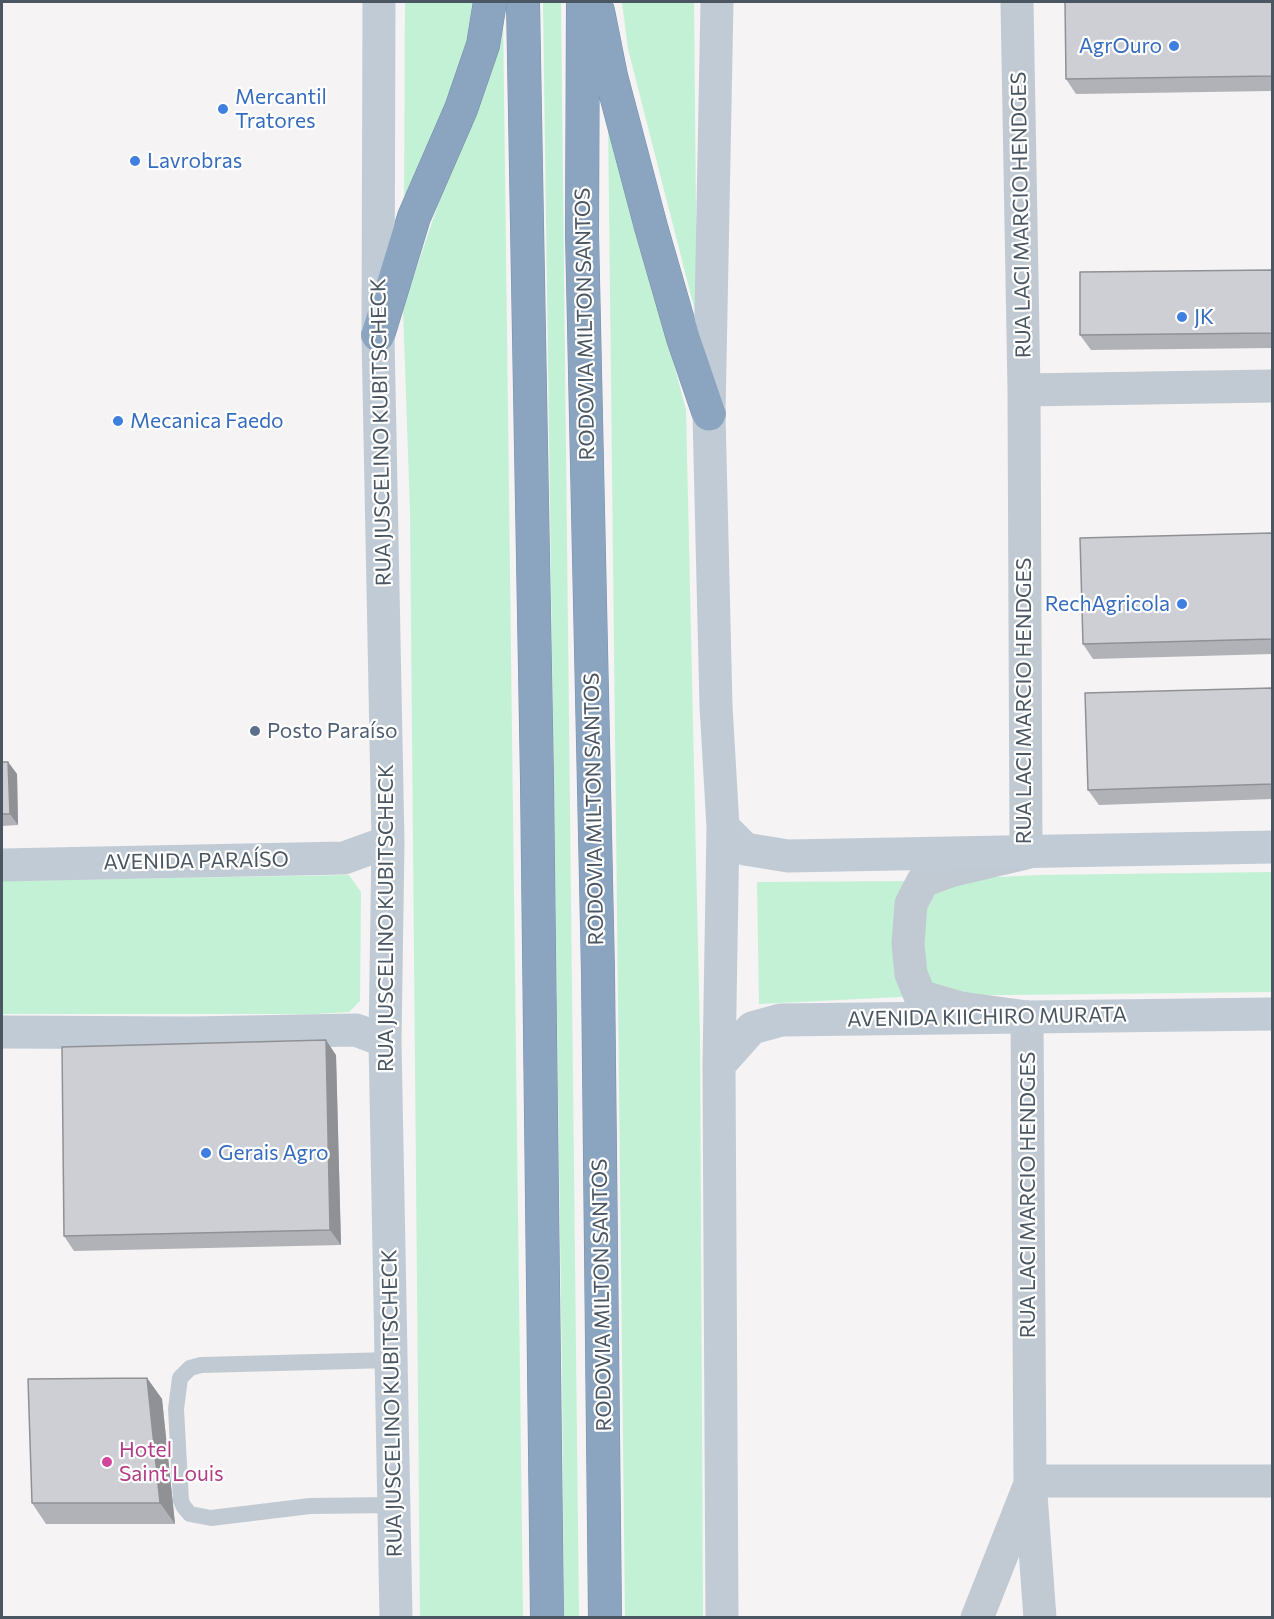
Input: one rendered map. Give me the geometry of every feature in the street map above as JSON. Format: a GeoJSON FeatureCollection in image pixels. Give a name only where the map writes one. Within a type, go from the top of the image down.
{"type":"FeatureCollection","features":[{"type":"Feature","properties":{"kind":"highway"},"geometry":{"type":"LineString","coordinates":[[378,335],[414,217],[461,109],[483,45],[490,2]]}},
{"type":"Feature","properties":{"kind":"highway"},"geometry":{"type":"LineString","coordinates":[[523,2],[537,768],[547,1617]]}},
{"type":"Feature","properties":{"kind":"highway","name":"RODOVIA MILTON SANTOS"},"geometry":{"type":"LineString","coordinates":[[584,2],[582,233],[598,972],[605,1617]]}},
{"type":"Feature","properties":{"kind":"highway"},"geometry":{"type":"LineString","coordinates":[[596,2],[611,76],[651,227],[683,338],[709,414]]}},
{"type":"Feature","properties":{"kind":"main road","name":"RUA JUSCELINO KUBITSCHECK"},"geometry":{"type":"LineString","coordinates":[[378,2],[378,335],[388,842],[385,1041],[396,1617]]}},
{"type":"Feature","properties":{"kind":"main road"},"geometry":{"type":"LineString","coordinates":[[717,2],[709,414],[716,706],[723,827],[719,1065],[722,1617]]}},
{"type":"Feature","properties":{"kind":"main road"},"geometry":{"type":"LineString","coordinates":[[723,827],[745,849],[788,856],[1272,847]]}},
{"type":"Feature","properties":{"kind":"main road","name":"AVENIDA PARAÍSO"},"geometry":{"type":"LineString","coordinates":[[2,865],[344,858],[388,842]]}},
{"type":"Feature","properties":{"kind":"main road","name":"AVENIDA KIICHIRO MURATA"},"geometry":{"type":"LineString","coordinates":[[719,1065],[752,1028],[781,1020],[1272,1014]]}},
{"type":"Feature","properties":{"kind":"main road"},"geometry":{"type":"LineString","coordinates":[[2,1032],[191,1033],[356,1030],[385,1041]]}},
{"type":"Feature","properties":{"kind":"street","name":"RUA LACI MARCIO HENDGES"},"geometry":{"type":"LineString","coordinates":[[1017,2],[1024,390],[1026,853],[950,871],[922,882],[911,904],[908,944],[911,974],[920,996],[961,1008],[1027,1017],[1030,1481],[1040,1617]]}},
{"type":"Feature","properties":{"kind":"street"},"geometry":{"type":"LineString","coordinates":[[1024,390],[1272,386]]}},
{"type":"Feature","properties":{"kind":"street","name":"RUA LACI MARCIO HENDGES"},"geometry":{"type":"LineString","coordinates":[[977,1617],[1030,1481]]}},
{"type":"Feature","properties":{"kind":"street"},"geometry":{"type":"LineString","coordinates":[[1030,1481],[1272,1481]]}},
{"type":"Feature","properties":{"kind":"lane"},"geometry":{"type":"LineString","coordinates":[[391,1360],[201,1365],[190,1368],[180,1378],[176,1409],[182,1501],[190,1514],[211,1518],[310,1506],[395,1505]]}},
{"type":"Feature","properties":{"kind":"green space"},"geometry":{"type":"Polygon","coordinates":[[[405,2],[480,2],[463,78],[404,215],[405,2]]]}},
{"type":"Feature","properties":{"kind":"green space"},"geometry":{"type":"Polygon","coordinates":[[[543,2],[561,2],[579,1618],[564,1617],[543,2]]]}},
{"type":"Feature","properties":{"kind":"green space"},"geometry":{"type":"Polygon","coordinates":[[[622,2],[694,2],[697,319],[628,49],[622,2]]]}},
{"type":"Feature","properties":{"kind":"green space"},"geometry":{"type":"Polygon","coordinates":[[[503,13],[523,1617],[420,1617],[410,511],[403,308],[503,13]]]}},
{"type":"Feature","properties":{"kind":"green space"},"geometry":{"type":"Polygon","coordinates":[[[608,116],[686,410],[700,1037],[703,1617],[625,1617],[608,116]]]}},
{"type":"Feature","properties":{"kind":"green space"},"geometry":{"type":"Polygon","coordinates":[[[1272,872],[1272,992],[920,996],[759,1004],[757,882],[922,881],[1038,875],[1272,872]]]}},
{"type":"Feature","properties":{"kind":"green space"},"geometry":{"type":"Polygon","coordinates":[[[349,875],[361,892],[360,1001],[349,1012],[316,1014],[2,1014],[2,881],[349,875]]]}},
{"type":"Feature","properties":{"kind":"building","name":"AgrOuro"},"geometry":{"type":"Polygon","coordinates":[[[1065,2],[1272,2],[1272,76],[1066,79],[1065,2]]]}},
{"type":"Feature","properties":{"kind":"building","name":"JK"},"geometry":{"type":"Polygon","coordinates":[[[1272,270],[1272,333],[1080,335],[1080,272],[1272,270]]]}},
{"type":"Feature","properties":{"kind":"building","name":"RechAgricola"},"geometry":{"type":"Polygon","coordinates":[[[1272,533],[1272,639],[1083,644],[1080,538],[1272,533]]]}},
{"type":"Feature","properties":{"kind":"building"},"geometry":{"type":"Polygon","coordinates":[[[1272,688],[1272,784],[1088,790],[1085,693],[1272,688]]]}},
{"type":"Feature","properties":{"kind":"building"},"geometry":{"type":"Polygon","coordinates":[[[2,762],[8,762],[10,814],[2,814],[2,762]]]}},
{"type":"Feature","properties":{"kind":"building","name":"Gerais Agro"},"geometry":{"type":"Polygon","coordinates":[[[326,1040],[330,1230],[64,1236],[62,1047],[326,1040]]]}},
{"type":"Feature","properties":{"kind":"building","name":"Hotel Saint Louis"},"geometry":{"type":"Polygon","coordinates":[[[147,1378],[160,1503],[32,1503],[28,1379],[147,1378]]]}},
{"type":"Feature","properties":{"kind":"place","name":"AgrOuro"},"geometry":{"type":"Point","coordinates":[1174,46]}},
{"type":"Feature","properties":{"kind":"place","name":"Mercantil Tratores"},"geometry":{"type":"Point","coordinates":[223,109]}},
{"type":"Feature","properties":{"kind":"place","name":"Lavrobras"},"geometry":{"type":"Point","coordinates":[135,161]}},
{"type":"Feature","properties":{"kind":"place","name":"JK"},"geometry":{"type":"Point","coordinates":[1182,317]}},
{"type":"Feature","properties":{"kind":"place","name":"Mecanica Faedo"},"geometry":{"type":"Point","coordinates":[118,421]}},
{"type":"Feature","properties":{"kind":"place","name":"RechAgricola"},"geometry":{"type":"Point","coordinates":[1182,604]}},
{"type":"Feature","properties":{"kind":"place","name":"Posto Paraíso"},"geometry":{"type":"Point","coordinates":[255,731]}},
{"type":"Feature","properties":{"kind":"place","name":"Gerais Agro"},"geometry":{"type":"Point","coordinates":[206,1153]}},
{"type":"Feature","properties":{"kind":"place","name":"Hotel Saint Louis"},"geometry":{"type":"Point","coordinates":[107,1462]}}]}
